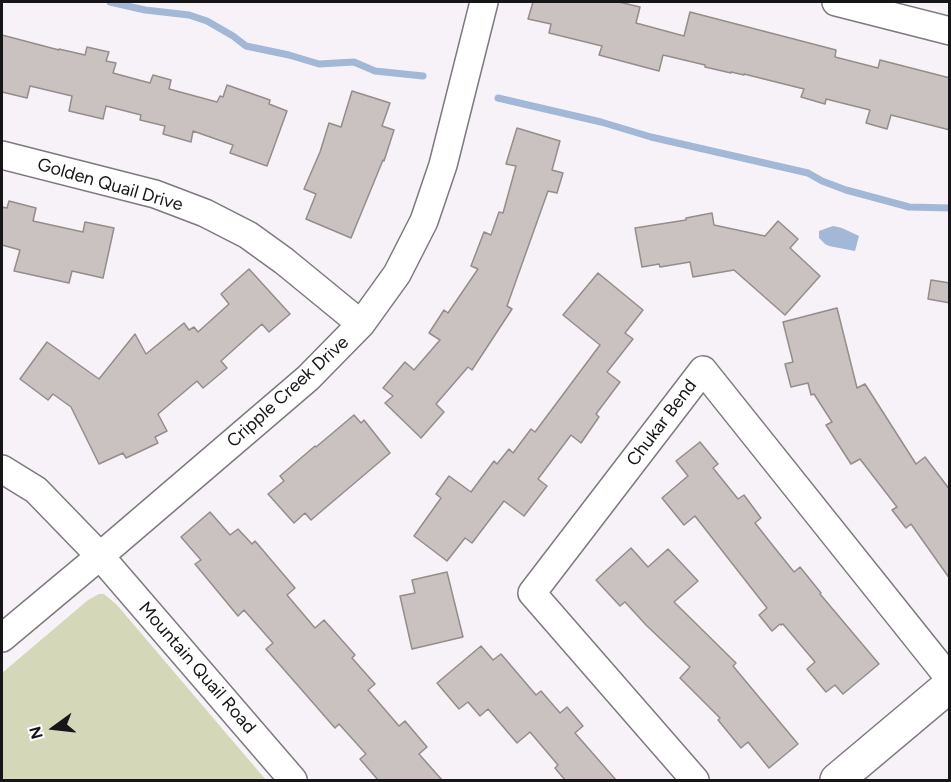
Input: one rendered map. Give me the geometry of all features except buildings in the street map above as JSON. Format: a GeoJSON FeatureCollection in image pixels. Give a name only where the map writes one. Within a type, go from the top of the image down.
{"type":"FeatureCollection","features":[{"type":"Feature","properties":{"kind":"street","name":"Cripple Creek Drive"},"geometry":{"type":"LineString","coordinates":[[2,638],[309,378],[362,324],[397,274],[424,220],[443,165],[484,2]]}},
{"type":"Feature","properties":{"kind":"street"},"geometry":{"type":"LineString","coordinates":[[836,2],[950,31]]}},
{"type":"Feature","properties":{"kind":"street","name":"Golden Quail Drive"},"geometry":{"type":"LineString","coordinates":[[2,155],[155,194],[205,213],[248,235],[362,324]]}},
{"type":"Feature","properties":{"kind":"street","name":"Chukar Bend"},"geometry":{"type":"LineString","coordinates":[[695,780],[532,593],[703,370],[950,679]]}},
{"type":"Feature","properties":{"kind":"street","name":"Mountain Quail Road"},"geometry":{"type":"LineString","coordinates":[[2,469],[36,490],[100,556],[293,780]]}},
{"type":"Feature","properties":{"kind":"street"},"geometry":{"type":"LineString","coordinates":[[837,780],[950,685]]}},
{"type":"Feature","properties":{"kind":"green space"},"geometry":{"type":"Polygon","coordinates":[[[104,594],[117,605],[266,780],[2,780],[2,673],[88,600],[104,594]]]}},
{"type":"Feature","properties":{"kind":"water"},"geometry":{"type":"Polygon","coordinates":[[[833,226],[859,236],[855,251],[829,246],[819,238],[819,231],[833,226]]]}},
{"type":"Feature","properties":{"kind":"waterway"},"geometry":{"type":"LineString","coordinates":[[110,2],[145,10],[189,15],[207,21],[246,46],[319,64],[354,62],[375,71],[423,76]]}},
{"type":"Feature","properties":{"kind":"waterway"},"geometry":{"type":"LineString","coordinates":[[498,98],[601,122],[651,137],[808,173],[846,190],[909,207],[950,208]]}}]}
